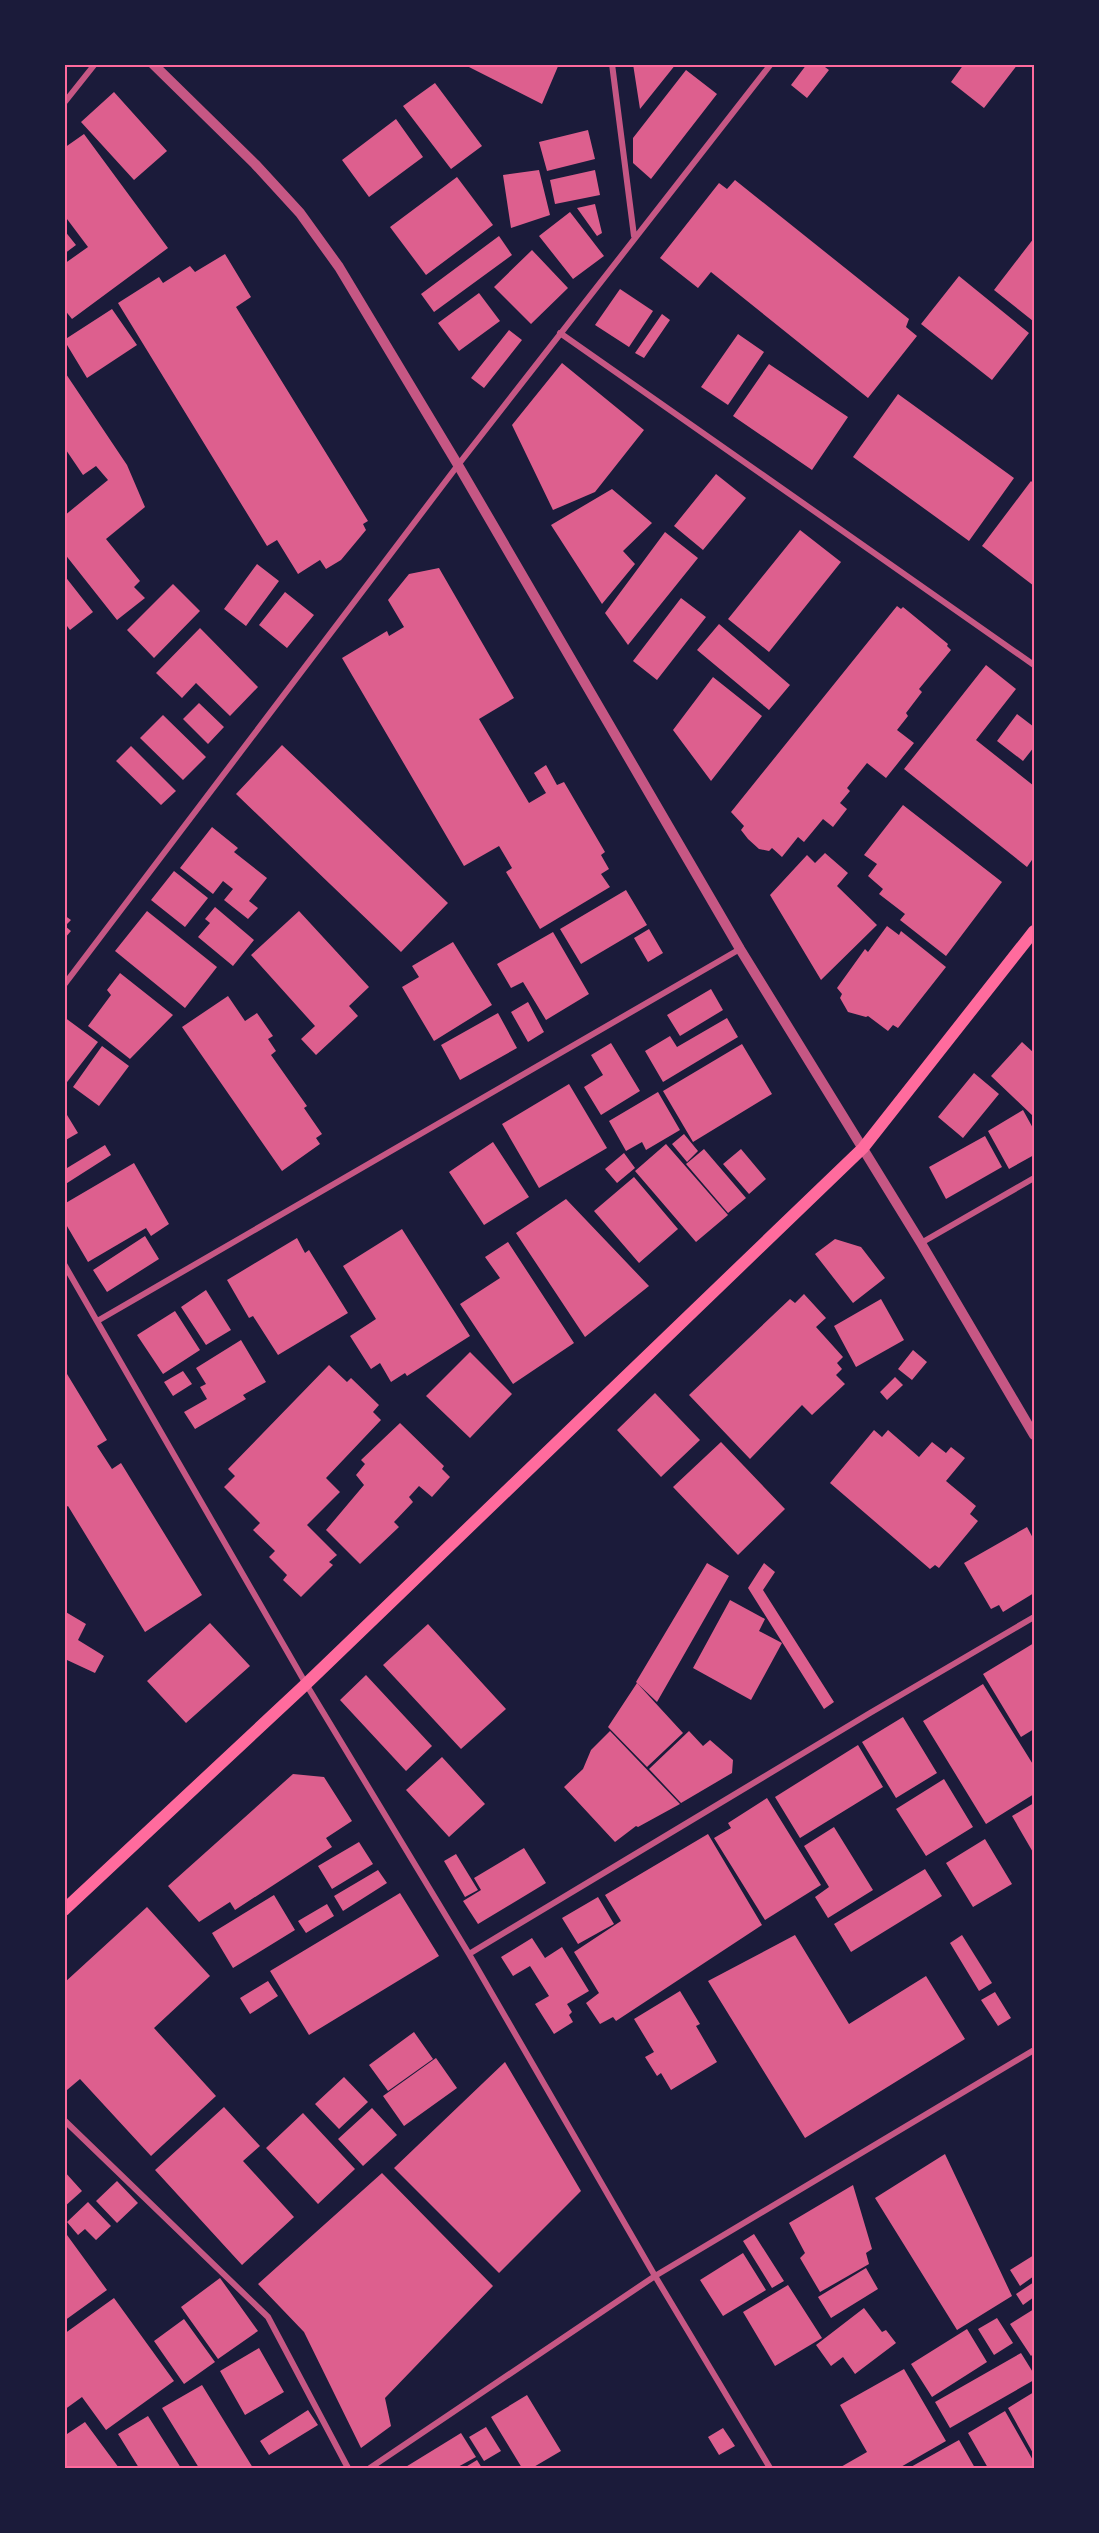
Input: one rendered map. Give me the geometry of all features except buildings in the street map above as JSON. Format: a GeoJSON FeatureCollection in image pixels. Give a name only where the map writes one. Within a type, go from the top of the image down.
{"type":"FeatureCollection","features":[{"type":"Feature","properties":{"kind":"main road"},"geometry":{"type":"LineString","coordinates":[[64,1910],[306,1684],[863,1148],[1035,931]]}},
{"type":"Feature","properties":{"kind":"street"},"geometry":{"type":"LineString","coordinates":[[64,103],[95,64]]}},
{"type":"Feature","properties":{"kind":"street"},"geometry":{"type":"LineString","coordinates":[[153,64],[300,213],[339,267],[458,465],[740,948],[1035,1435]]}},
{"type":"Feature","properties":{"kind":"street"},"geometry":{"type":"LineString","coordinates":[[612,64],[634,236]]}},
{"type":"Feature","properties":{"kind":"street"},"geometry":{"type":"LineString","coordinates":[[64,985],[458,465],[634,236],[771,64]]}},
{"type":"Feature","properties":{"kind":"street"},"geometry":{"type":"LineString","coordinates":[[560,333],[1035,665]]}},
{"type":"Feature","properties":{"kind":"street"},"geometry":{"type":"LineString","coordinates":[[99,1320],[740,948]]}},
{"type":"Feature","properties":{"kind":"street"},"geometry":{"type":"LineString","coordinates":[[921,1244],[1035,1178]]}},
{"type":"Feature","properties":{"kind":"street"},"geometry":{"type":"LineString","coordinates":[[64,1264],[99,1320],[306,1684],[469,1954],[655,2276],[770,2469]]}},
{"type":"Feature","properties":{"kind":"street"},"geometry":{"type":"LineString","coordinates":[[469,1954],[870,1713],[1035,1617]]}},
{"type":"Feature","properties":{"kind":"street"},"geometry":{"type":"LineString","coordinates":[[370,2469],[655,2276],[1035,2050]]}},
{"type":"Feature","properties":{"kind":"street"},"geometry":{"type":"LineString","coordinates":[[64,2120],[268,2317],[348,2469]]}}]}
